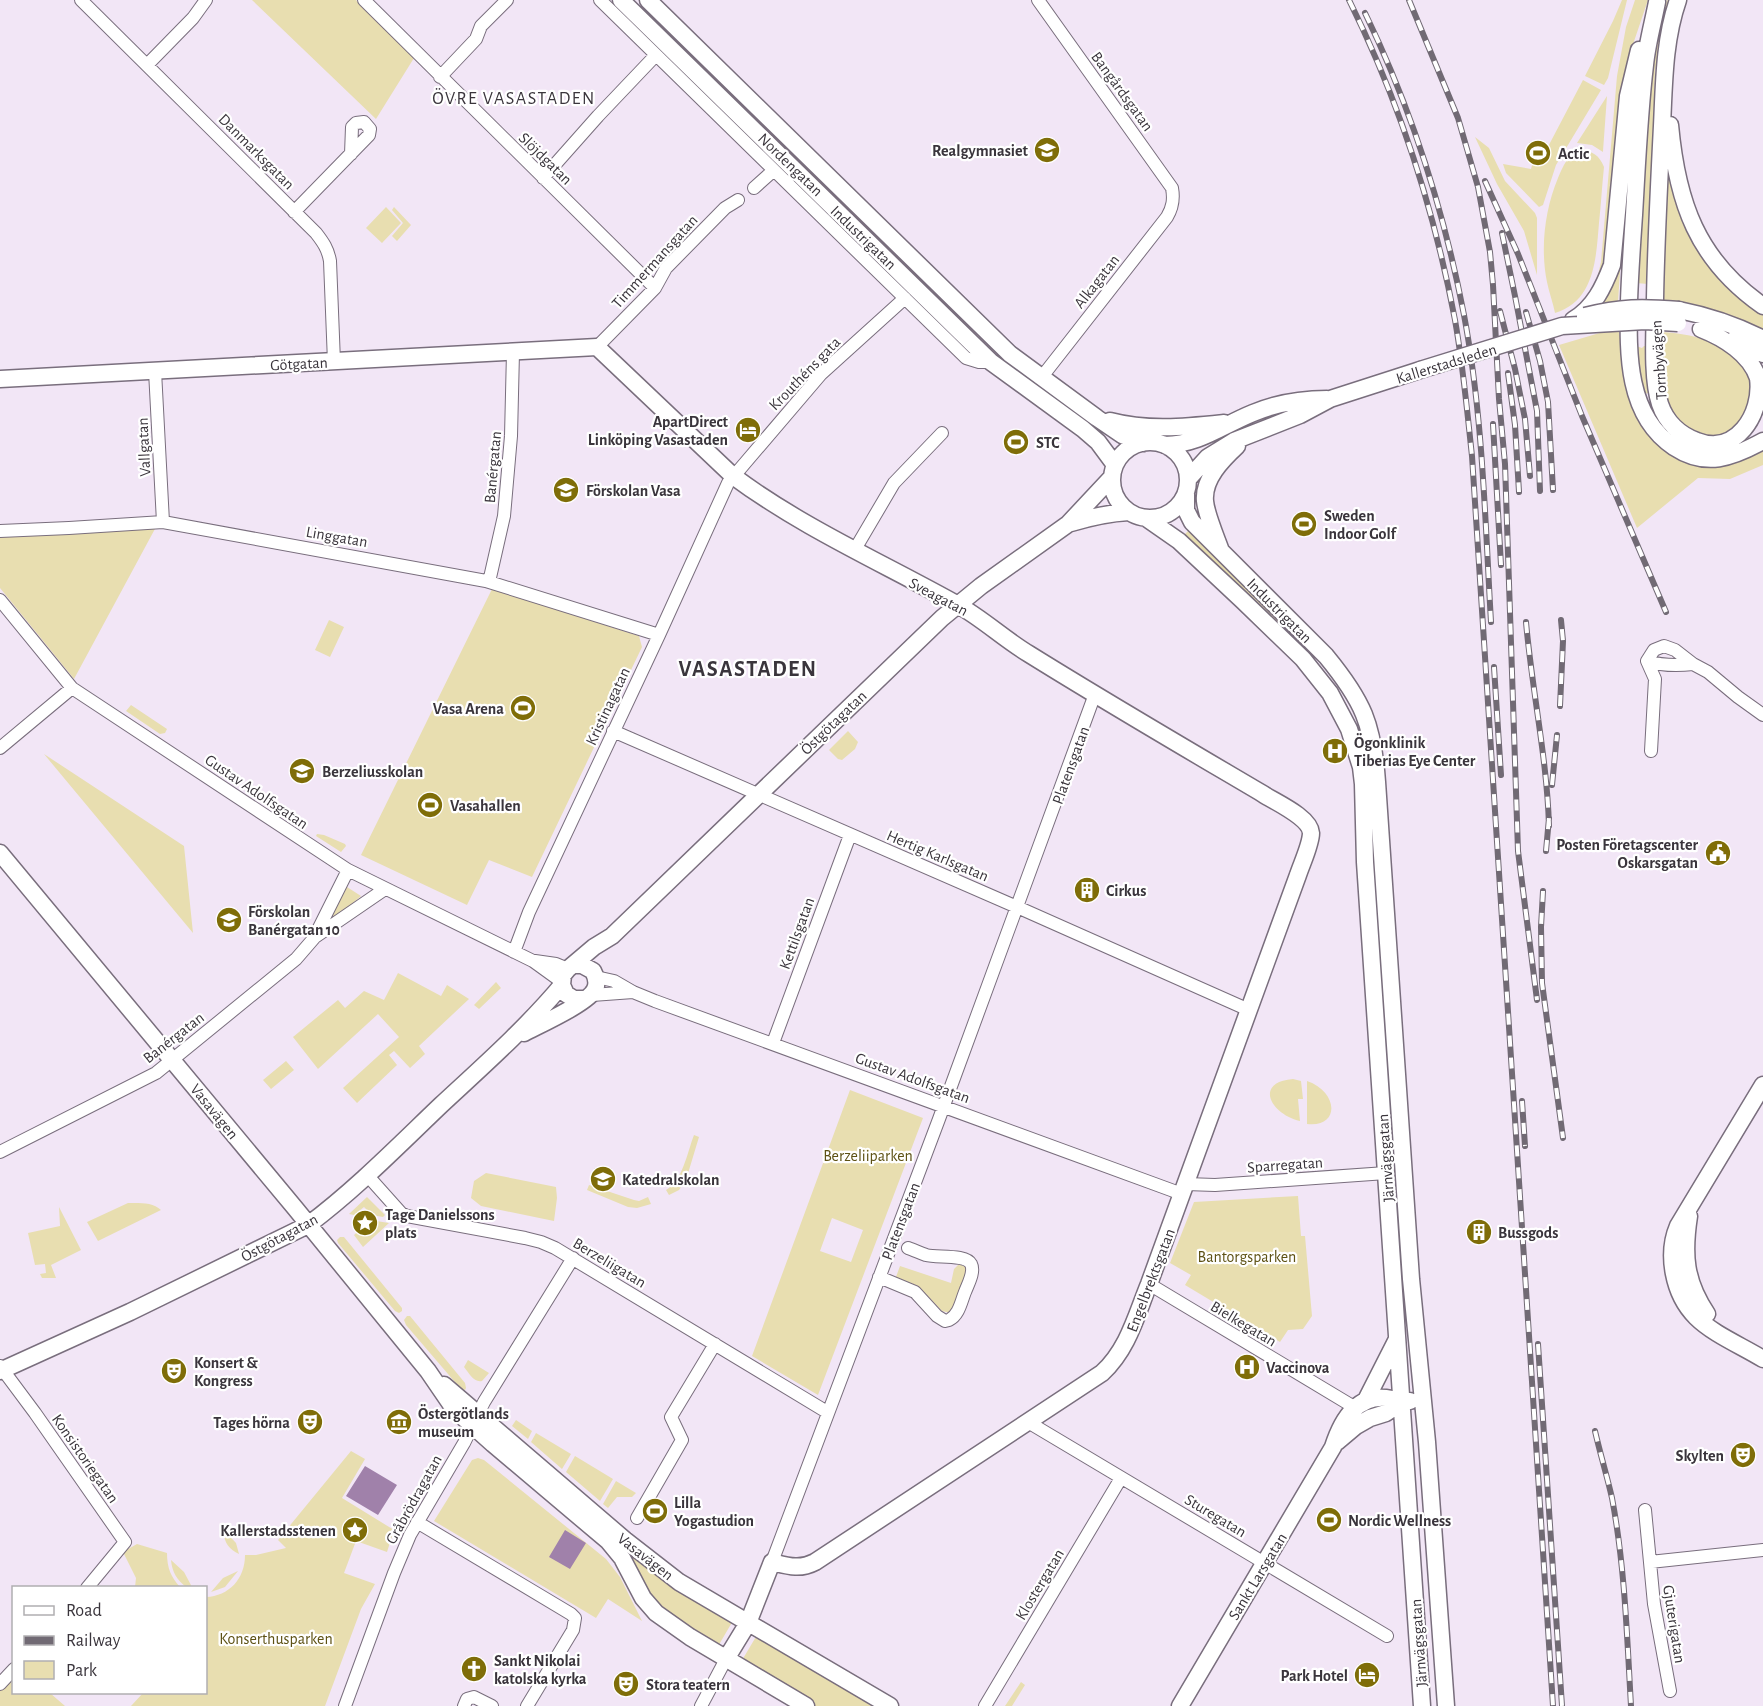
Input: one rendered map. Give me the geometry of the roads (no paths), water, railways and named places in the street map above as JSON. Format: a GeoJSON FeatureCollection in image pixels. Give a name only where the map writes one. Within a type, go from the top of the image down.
{"type":"FeatureCollection","features":[{"type":"Feature","properties":{"kind":"main road","name":"Industrigatan"},"geometry":{"type":"LineString","coordinates":[[621,0],[991,362],[1098,442],[1114,471]]}},
{"type":"Feature","properties":{"kind":"main road","name":"Industrigatan"},"geometry":{"type":"LineString","coordinates":[[648,0],[1010,354],[1122,435],[1143,443]]}},
{"type":"Feature","properties":{"kind":"main road","name":"Tornbyvägen"},"geometry":{"type":"LineString","coordinates":[[1678,0],[1669,37],[1665,75],[1658,204],[1655,348],[1657,393],[1668,420],[1677,430],[1701,443],[1726,442],[1747,430],[1754,420],[1760,410],[1761,388],[1755,371],[1743,355],[1730,344],[1701,329]]}},
{"type":"Feature","properties":{"kind":"main road","name":"Tornbyvägen"},"geometry":{"type":"LineString","coordinates":[[1578,317],[1591,305],[1600,292],[1612,265],[1628,96],[1636,58],[1657,1]]}},
{"type":"Feature","properties":{"kind":"main road","name":"Tornbyvägen"},"geometry":{"type":"LineString","coordinates":[[1657,1],[1645,63],[1638,141],[1628,345],[1630,371],[1636,392],[1650,422],[1659,434],[1681,451],[1695,457],[1724,458],[1738,454],[1763,441]]}},
{"type":"Feature","properties":{"kind":"main road","name":"Tornbyvägen"},"geometry":{"type":"LineString","coordinates":[[1665,75],[1671,141],[1679,184],[1694,228],[1719,267],[1736,285],[1763,306]]}},
{"type":"Feature","properties":{"kind":"main road","name":"Kallerstadsleden"},"geometry":{"type":"LineString","coordinates":[[1187,486],[1200,465],[1218,450],[1251,433],[1300,415],[1330,399],[1562,326],[1578,317],[1622,308],[1644,307],[1678,317],[1701,329],[1731,337],[1763,354]]}},
{"type":"Feature","properties":{"kind":"main road","name":"Kallerstadsleden"},"geometry":{"type":"LineString","coordinates":[[1562,326],[1703,315],[1763,339]]}},
{"type":"Feature","properties":{"kind":"main road","name":"Götgatan"},"geometry":{"type":"LineString","coordinates":[[0,379],[597,347]]}},
{"type":"Feature","properties":{"kind":"main road","name":"Sveagatan"},"geometry":{"type":"LineString","coordinates":[[597,347],[733,476],[760,495],[854,551],[958,605],[1026,653],[1302,818]]}},
{"type":"Feature","properties":{"kind":"main road","name":"Kallerstadsleden"},"geometry":{"type":"LineString","coordinates":[[1165,445],[1194,441],[1254,412],[1284,402],[1330,399]]}},
{"type":"Feature","properties":{"kind":"main road"},"geometry":{"type":"LineString","coordinates":[[1097,418],[1136,427],[1156,428],[1181,428],[1232,422]]}},
{"type":"Feature","properties":{"kind":"main road"},"geometry":{"type":"LineString","coordinates":[[1221,552],[1206,506],[1207,488],[1219,465],[1251,433]]}},
{"type":"Feature","properties":{"kind":"main road"},"geometry":{"type":"LineString","coordinates":[[1143,443],[1165,445],[1179,455],[1187,470],[1187,486],[1181,503],[1174,510],[1156,518],[1146,518],[1129,512],[1118,501],[1112,485],[1119,458],[1130,448],[1143,443]]}},
{"type":"Feature","properties":{"kind":"main road","name":"Östgötagatan"},"geometry":{"type":"LineString","coordinates":[[1,1369],[108,1322],[308,1225],[367,1175],[514,1038],[566,975],[594,948],[612,936],[907,650],[981,586],[1068,524],[1103,489],[1114,471]]}},
{"type":"Feature","properties":{"kind":"main road","name":"Industrigatan"},"geometry":{"type":"LineString","coordinates":[[1187,486],[1186,510],[1199,531],[1300,629],[1338,671],[1359,701],[1371,731]]}},
{"type":"Feature","properties":{"kind":"main road","name":"Östgötagatan"},"geometry":{"type":"LineString","coordinates":[[1068,524],[1092,516],[1129,512]]}},
{"type":"Feature","properties":{"kind":"main road","name":"Industrigatan"},"geometry":{"type":"LineString","coordinates":[[1146,518],[1179,541],[1280,637]]}},
{"type":"Feature","properties":{"kind":"main road","name":"Järnvägsgatan"},"geometry":{"type":"LineString","coordinates":[[1280,637],[1303,659],[1330,693],[1350,729],[1361,767],[1365,862],[1422,1706]]}},
{"type":"Feature","properties":{"kind":"main road","name":"Järnvägsgatan"},"geometry":{"type":"LineString","coordinates":[[1371,731],[1377,782],[1411,1279],[1423,1400],[1446,1706]]}},
{"type":"Feature","properties":{"kind":"main road","name":"Engelbrektsgatan"},"geometry":{"type":"LineString","coordinates":[[772,1562],[791,1567],[804,1567],[812,1564],[1102,1373],[1115,1360],[1125,1345],[1149,1284],[1310,839],[1310,828],[1302,818]]}},
{"type":"Feature","properties":{"kind":"main road","name":"Vasavägen"},"geometry":{"type":"LineString","coordinates":[[0,853],[428,1371],[475,1421],[608,1541],[622,1558],[644,1598],[656,1613],[682,1632],[806,1706]]}},
{"type":"Feature","properties":{"kind":"main road","name":"Östgötagatan"},"geometry":{"type":"LineString","coordinates":[[596,976],[604,950],[612,936]]}},
{"type":"Feature","properties":{"kind":"main road"},"geometry":{"type":"LineString","coordinates":[[586,966],[596,976],[596,986],[588,997],[579,1000],[570,997],[564,990],[566,975],[586,966]]}},
{"type":"Feature","properties":{"kind":"main road","name":"Östgötagatan"},"geometry":{"type":"LineString","coordinates":[[514,1038],[563,1013],[588,997]]}},
{"type":"Feature","properties":{"kind":"main road"},"geometry":{"type":"LineString","coordinates":[[1763,1085],[1691,1205],[1686,1252],[1690,1281],[1696,1298],[1721,1334],[1763,1359]]}},
{"type":"Feature","properties":{"kind":"main road","name":"Sankt Larsgatan"},"geometry":{"type":"LineString","coordinates":[[1180,1706],[1333,1447],[1339,1429],[1360,1405],[1398,1338]]}},
{"type":"Feature","properties":{"kind":"main road","name":"Sankt Larsgatan"},"geometry":{"type":"LineString","coordinates":[[1360,1405],[1385,1398],[1402,1402],[1423,1400]]}},
{"type":"Feature","properties":{"kind":"main road","name":"Sankt Larsgatan"},"geometry":{"type":"LineString","coordinates":[[1333,1447],[1356,1426],[1386,1413],[1402,1402]]}},
{"type":"Feature","properties":{"kind":"main road","name":"Vasavägen"},"geometry":{"type":"LineString","coordinates":[[475,1421],[679,1582],[890,1706]]}},
{"type":"Feature","properties":{"kind":"main road","name":"Platensgatan"},"geometry":{"type":"LineString","coordinates":[[726,1659],[748,1623],[772,1562]]}},
{"type":"Feature","properties":{"kind":"street","name":"Danmarksgatan"},"geometry":{"type":"LineString","coordinates":[[81,0],[316,233],[328,252],[334,362]]}},
{"type":"Feature","properties":{"kind":"street","name":"Slöjdgatan"},"geometry":{"type":"LineString","coordinates":[[364,0],[656,288]]}},
{"type":"Feature","properties":{"kind":"street"},"geometry":{"type":"LineString","coordinates":[[440,77],[476,39],[481,26],[507,0]]}},
{"type":"Feature","properties":{"kind":"street","name":"Nordengatan"},"geometry":{"type":"LineString","coordinates":[[600,0],[966,358],[979,362],[991,362]]}},
{"type":"Feature","properties":{"kind":"street","name":"Bangårdsgatan"},"geometry":{"type":"LineString","coordinates":[[1038,0],[1172,188],[1173,202]]}},
{"type":"Feature","properties":{"kind":"street"},"geometry":{"type":"LineString","coordinates":[[147,65],[193,18],[202,2]]}},
{"type":"Feature","properties":{"kind":"street"},"geometry":{"type":"LineString","coordinates":[[543,178],[656,55]]}},
{"type":"Feature","properties":{"kind":"street"},"geometry":{"type":"LineString","coordinates":[[294,212],[351,154]]}},
{"type":"Feature","properties":{"kind":"street"},"geometry":{"type":"LineString","coordinates":[[754,188],[774,170]]}},
{"type":"Feature","properties":{"kind":"street","name":"Timmermansgatan"},"geometry":{"type":"LineString","coordinates":[[597,347],[656,288],[666,268],[725,208],[738,200]]}},
{"type":"Feature","properties":{"kind":"street","name":"Alkagatan"},"geometry":{"type":"LineString","coordinates":[[1041,378],[1167,217],[1172,210],[1173,202]]}},
{"type":"Feature","properties":{"kind":"street","name":"Krouthéns gata"},"geometry":{"type":"LineString","coordinates":[[733,476],[821,374],[905,298]]}},
{"type":"Feature","properties":{"kind":"street","name":"Banérgatan"},"geometry":{"type":"LineString","coordinates":[[489,582],[504,516],[511,436],[513,352]]}},
{"type":"Feature","properties":{"kind":"street","name":"Vallgatan"},"geometry":{"type":"LineString","coordinates":[[155,371],[163,522]]}},
{"type":"Feature","properties":{"kind":"street"},"geometry":{"type":"LineString","coordinates":[[854,551],[894,483],[942,433]]}},
{"type":"Feature","properties":{"kind":"street","name":"Kristinagatan"},"geometry":{"type":"LineString","coordinates":[[514,952],[529,912],[733,476]]}},
{"type":"Feature","properties":{"kind":"street","name":"Linggatan"},"geometry":{"type":"LineString","coordinates":[[0,531],[163,522],[489,582],[659,635]]}},
{"type":"Feature","properties":{"kind":"street","name":"Gustav Adolfsgatan"},"geometry":{"type":"LineString","coordinates":[[0,600],[72,688],[348,870],[514,952],[566,975]]}},
{"type":"Feature","properties":{"kind":"street"},"geometry":{"type":"LineString","coordinates":[[1647,661],[1654,650],[1664,646],[1675,650],[1708,672],[1763,716]]}},
{"type":"Feature","properties":{"kind":"street"},"geometry":{"type":"LineString","coordinates":[[1647,661],[1660,665],[1694,664]]}},
{"type":"Feature","properties":{"kind":"street"},"geometry":{"type":"LineString","coordinates":[[1647,661],[1654,679],[1652,751]]}},
{"type":"Feature","properties":{"kind":"street"},"geometry":{"type":"LineString","coordinates":[[0,748],[72,688]]}},
{"type":"Feature","properties":{"kind":"street","name":"Platensgatan"},"geometry":{"type":"LineString","coordinates":[[772,1562],[944,1106],[1095,694]]}},
{"type":"Feature","properties":{"kind":"street","name":"Hertig Karlsgatan"},"geometry":{"type":"LineString","coordinates":[[613,731],[1249,1010]]}},
{"type":"Feature","properties":{"kind":"street","name":"Kettilsgatan"},"geometry":{"type":"LineString","coordinates":[[773,1043],[850,835]]}},
{"type":"Feature","properties":{"kind":"street","name":"Banérgatan"},"geometry":{"type":"LineString","coordinates":[[315,937],[348,870]]}},
{"type":"Feature","properties":{"kind":"street","name":"Banérgatan"},"geometry":{"type":"LineString","coordinates":[[0,1152],[156,1073],[296,958],[315,937],[385,889]]}},
{"type":"Feature","properties":{"kind":"street","name":"Gustav Adolfsgatan"},"geometry":{"type":"LineString","coordinates":[[596,976],[614,981],[633,992],[944,1106],[1184,1189]]}},
{"type":"Feature","properties":{"kind":"street","name":"Gustav Adolfsgatan"},"geometry":{"type":"LineString","coordinates":[[588,997],[633,992]]}},
{"type":"Feature","properties":{"kind":"street","name":"Sparregatan"},"geometry":{"type":"LineString","coordinates":[[1184,1189],[1386,1173]]}},
{"type":"Feature","properties":{"kind":"street","name":"Berzeliigatan"},"geometry":{"type":"LineString","coordinates":[[367,1175],[401,1213],[407,1216],[533,1240],[555,1248],[827,1412]]}},
{"type":"Feature","properties":{"kind":"street"},"geometry":{"type":"LineString","coordinates":[[879,1277],[915,1292],[937,1316],[945,1321],[954,1318],[972,1272],[972,1265],[962,1258],[927,1255],[908,1248]]}},
{"type":"Feature","properties":{"kind":"street","name":"Gråbrödragatan"},"geometry":{"type":"LineString","coordinates":[[345,1706],[405,1546],[417,1522],[484,1402],[573,1258]]}},
{"type":"Feature","properties":{"kind":"street","name":"Bielkegatan"},"geometry":{"type":"LineString","coordinates":[[1149,1284],[1360,1405]]}},
{"type":"Feature","properties":{"kind":"street"},"geometry":{"type":"LineString","coordinates":[[637,1518],[682,1440],[671,1417],[715,1344]]}},
{"type":"Feature","properties":{"kind":"street","name":"Konsistoriegatan"},"geometry":{"type":"LineString","coordinates":[[1,1369],[35,1413],[125,1542],[88,1586]]}},
{"type":"Feature","properties":{"kind":"street","name":"Sturegatan"},"geometry":{"type":"LineString","coordinates":[[1028,1422],[1387,1636]]}},
{"type":"Feature","properties":{"kind":"street","name":"Klostergatan"},"geometry":{"type":"LineString","coordinates":[[985,1706],[1121,1478]]}},
{"type":"Feature","properties":{"kind":"street","name":"Gjuterigatan"},"geometry":{"type":"LineString","coordinates":[[1645,1510],[1654,1604],[1670,1691]]}},
{"type":"Feature","properties":{"kind":"street"},"geometry":{"type":"LineString","coordinates":[[417,1522],[575,1618],[573,1630],[527,1706]]}},
{"type":"Feature","properties":{"kind":"street","name":"Gjuterigatan"},"geometry":{"type":"LineString","coordinates":[[1650,1562],[1763,1550]]}},
{"type":"Feature","properties":{"kind":"street","name":"Platensgatan"},"geometry":{"type":"LineString","coordinates":[[701,1706],[726,1659]]}},
{"type":"Feature","properties":{"kind":"street"},"geometry":{"type":"LineString","coordinates":[[0,1684],[12,1671]]}},
{"type":"Feature","properties":{"kind":"street"},"geometry":{"type":"LineString","coordinates":[[464,1706],[467,1700],[474,1697],[492,1706]]}},
{"type":"Feature","properties":{"kind":"railway"},"geometry":{"type":"LineString","coordinates":[[1349,0],[1384,77],[1413,156],[1437,237],[1455,320],[1465,388],[1472,456],[1553,1706]]}},
{"type":"Feature","properties":{"kind":"railway"},"geometry":{"type":"LineString","coordinates":[[1409,0],[1458,118],[1478,187],[1490,252],[1505,464],[1518,851],[1537,1000]]}},
{"type":"Feature","properties":{"kind":"railway"},"geometry":{"type":"LineString","coordinates":[[1365,13],[1411,123],[1436,199],[1456,276],[1470,353],[1479,430],[1491,622]]}},
{"type":"Feature","properties":{"kind":"railway"},"geometry":{"type":"LineString","coordinates":[[1485,181],[1518,254],[1582,416],[1666,612]]}},
{"type":"Feature","properties":{"kind":"railway"},"geometry":{"type":"LineString","coordinates":[[1502,233],[1537,411],[1540,491]]}},
{"type":"Feature","properties":{"kind":"railway"},"geometry":{"type":"LineString","coordinates":[[1500,311],[1525,419],[1530,476]]}},
{"type":"Feature","properties":{"kind":"railway"},"geometry":{"type":"LineString","coordinates":[[1526,312],[1540,361],[1548,402],[1553,490]]}},
{"type":"Feature","properties":{"kind":"railway"},"geometry":{"type":"LineString","coordinates":[[1508,373],[1515,425],[1519,492]]}},
{"type":"Feature","properties":{"kind":"railway"},"geometry":{"type":"LineString","coordinates":[[1493,424],[1501,565]]}},
{"type":"Feature","properties":{"kind":"railway"},"geometry":{"type":"LineString","coordinates":[[1560,706],[1563,641],[1561,620]]}},
{"type":"Feature","properties":{"kind":"railway"},"geometry":{"type":"LineString","coordinates":[[1526,622],[1548,801],[1549,826]]}},
{"type":"Feature","properties":{"kind":"railway"},"geometry":{"type":"LineString","coordinates":[[1494,667],[1501,775]]}},
{"type":"Feature","properties":{"kind":"railway"},"geometry":{"type":"LineString","coordinates":[[1552,785],[1557,735]]}},
{"type":"Feature","properties":{"kind":"railway"},"geometry":{"type":"LineString","coordinates":[[1546,851],[1549,818]]}},
{"type":"Feature","properties":{"kind":"railway"},"geometry":{"type":"LineString","coordinates":[[1543,891],[1542,983],[1563,1138]]}},
{"type":"Feature","properties":{"kind":"railway"},"geometry":{"type":"LineString","coordinates":[[1522,1101],[1525,1146]]}},
{"type":"Feature","properties":{"kind":"railway"},"geometry":{"type":"LineString","coordinates":[[1538,1344],[1562,1706]]}},
{"type":"Feature","properties":{"kind":"railway"},"geometry":{"type":"LineString","coordinates":[[1595,1431],[1612,1498],[1620,1550],[1631,1706]]}},
{"type":"Feature","properties":{"kind":"place","name":"Realgymnasiet"},"geometry":{"type":"Point","coordinates":[1047,150]}},
{"type":"Feature","properties":{"kind":"place","name":"Actic"},"geometry":{"type":"Point","coordinates":[1538,153]}},
{"type":"Feature","properties":{"kind":"place","name":"ApartDirect Linköping Vasastaden"},"geometry":{"type":"Point","coordinates":[748,430]}},
{"type":"Feature","properties":{"kind":"place","name":"STC"},"geometry":{"type":"Point","coordinates":[1016,442]}},
{"type":"Feature","properties":{"kind":"place","name":"Förskolan Vasa"},"geometry":{"type":"Point","coordinates":[566,490]}},
{"type":"Feature","properties":{"kind":"place","name":"Sweden Indoor Golf"},"geometry":{"type":"Point","coordinates":[1304,524]}},
{"type":"Feature","properties":{"kind":"place","name":"Vasa Arena"},"geometry":{"type":"Point","coordinates":[523,708]}},
{"type":"Feature","properties":{"kind":"place","name":"Ögonklinik Tiberias Eye Center"},"geometry":{"type":"Point","coordinates":[1335,751]}},
{"type":"Feature","properties":{"kind":"place","name":"Berzeliusskolan"},"geometry":{"type":"Point","coordinates":[302,771]}},
{"type":"Feature","properties":{"kind":"place","name":"Vasahallen"},"geometry":{"type":"Point","coordinates":[430,805]}},
{"type":"Feature","properties":{"kind":"place","name":"Posten Företagscenter Oskarsgatan"},"geometry":{"type":"Point","coordinates":[1718,853]}},
{"type":"Feature","properties":{"kind":"place","name":"Cirkus"},"geometry":{"type":"Point","coordinates":[1087,890]}},
{"type":"Feature","properties":{"kind":"place","name":"Förskolan Banérgatan 10"},"geometry":{"type":"Point","coordinates":[229,920]}},
{"type":"Feature","properties":{"kind":"place","name":"Katedralskolan"},"geometry":{"type":"Point","coordinates":[603,1179]}},
{"type":"Feature","properties":{"kind":"place","name":"Tage Danielssons plats"},"geometry":{"type":"Point","coordinates":[365,1223]}},
{"type":"Feature","properties":{"kind":"place","name":"Bussgods"},"geometry":{"type":"Point","coordinates":[1479,1232]}},
{"type":"Feature","properties":{"kind":"place","name":"Vaccinova"},"geometry":{"type":"Point","coordinates":[1247,1367]}},
{"type":"Feature","properties":{"kind":"place","name":"Konsert & Kongress"},"geometry":{"type":"Point","coordinates":[174,1371]}},
{"type":"Feature","properties":{"kind":"place","name":"Tages hörna"},"geometry":{"type":"Point","coordinates":[310,1422]}},
{"type":"Feature","properties":{"kind":"place","name":"Östergötlands museum"},"geometry":{"type":"Point","coordinates":[399,1422]}},
{"type":"Feature","properties":{"kind":"place","name":"Skylten"},"geometry":{"type":"Point","coordinates":[1743,1455]}},
{"type":"Feature","properties":{"kind":"place","name":"Lilla Yogastudion"},"geometry":{"type":"Point","coordinates":[655,1511]}},
{"type":"Feature","properties":{"kind":"place","name":"Nordic Wellness"},"geometry":{"type":"Point","coordinates":[1329,1520]}},
{"type":"Feature","properties":{"kind":"place","name":"Kallerstadsstenen"},"geometry":{"type":"Point","coordinates":[355,1530]}},
{"type":"Feature","properties":{"kind":"place","name":"Sankt Nikolai katolska kyrka"},"geometry":{"type":"Point","coordinates":[474,1669]}},
{"type":"Feature","properties":{"kind":"place","name":"Park Hotel"},"geometry":{"type":"Point","coordinates":[1367,1675]}},
{"type":"Feature","properties":{"kind":"place","name":"Stora teatern"},"geometry":{"type":"Point","coordinates":[626,1684]}},
{"type":"Feature","properties":{"kind":"district","name":"ÖVRE VASASTADEN"},"geometry":{"type":"Point","coordinates":[514,98]}},
{"type":"Feature","properties":{"kind":"district","name":"VASASTADEN"},"geometry":{"type":"Point","coordinates":[748,668]}},
{"type":"Feature","properties":{"kind":"park label","name":"Berzeliiparken"},"geometry":{"type":"Point","coordinates":[868,1155]}},
{"type":"Feature","properties":{"kind":"park label","name":"Bantorgsparken"},"geometry":{"type":"Point","coordinates":[1247,1256]}},
{"type":"Feature","properties":{"kind":"park label","name":"Konserthusparken"},"geometry":{"type":"Point","coordinates":[276,1638]}}]}
